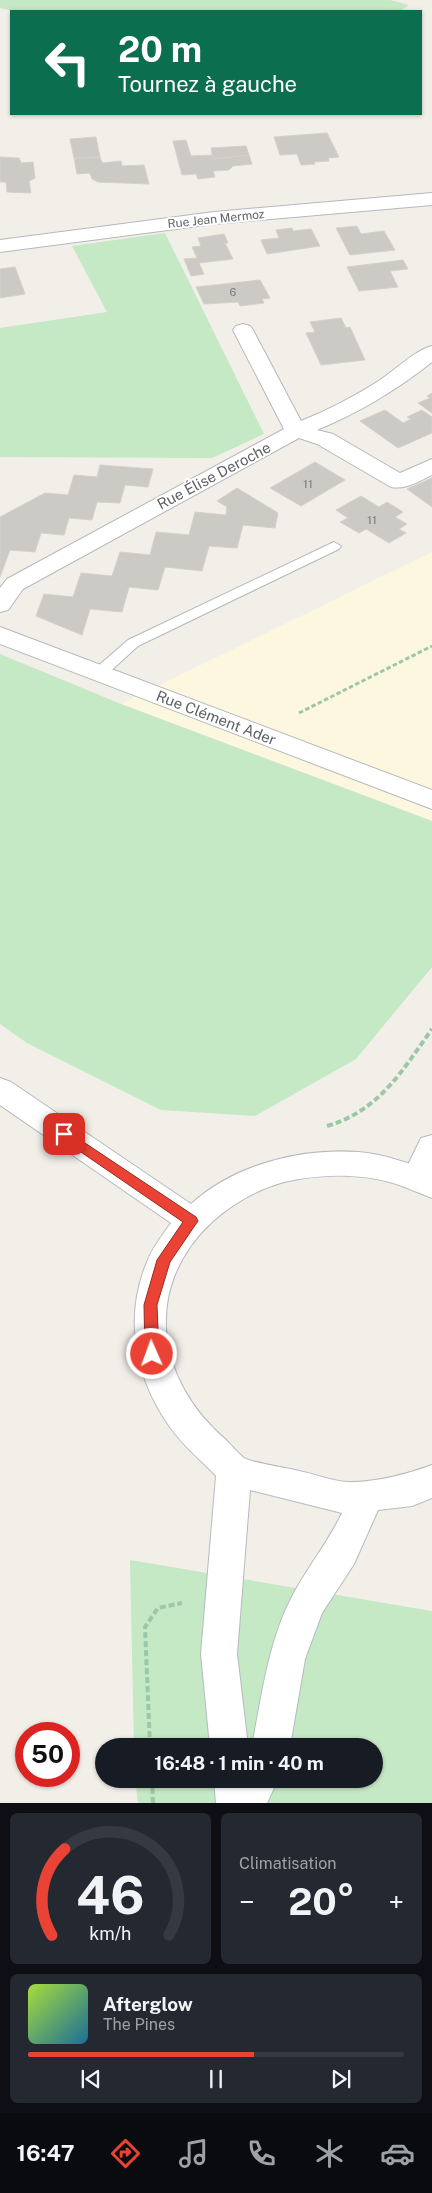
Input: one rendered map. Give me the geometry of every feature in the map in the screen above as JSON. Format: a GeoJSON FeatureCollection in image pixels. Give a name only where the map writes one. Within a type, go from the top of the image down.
{"type":"FeatureCollection","features":[{"type":"Feature","properties":{"kind":"street","name":"Rue Jean Mermoz"},"geometry":{"type":"LineString","coordinates":[[0,246],[214,218],[430,204]]}},
{"type":"Feature","properties":{"kind":"street"},"geometry":{"type":"LineString","coordinates":[[243,330],[296,431],[326,439],[399,482],[432,466]]}},
{"type":"Feature","properties":{"kind":"street","name":"Rue Élise Deroche"},"geometry":{"type":"LineString","coordinates":[[0,605],[15,584],[296,431],[329,418],[405,374],[432,352]]}},
{"type":"Feature","properties":{"kind":"street","name":"Rue Clément Ader"},"geometry":{"type":"LineString","coordinates":[[0,635],[432,800]]}},
{"type":"Feature","properties":{"kind":"street"},"geometry":{"type":"LineString","coordinates":[[0,1090],[192,1221]]}},
{"type":"Feature","properties":{"kind":"street"},"geometry":{"type":"LineString","coordinates":[[432,1147],[425,1181],[369,1165],[320,1163],[271,1172],[228,1192],[192,1221],[164,1260],[150,1305],[152,1354],[170,1401],[205,1443],[225,1459],[234,1471],[347,1498],[412,1490],[432,1481]]}},
{"type":"Feature","properties":{"kind":"street"},"geometry":{"type":"LineString","coordinates":[[228,1738],[219,1654],[226,1601],[234,1471]]}},
{"type":"Feature","properties":{"kind":"street"},"geometry":{"type":"LineString","coordinates":[[272,1738],[287,1659],[307,1604],[341,1552],[367,1496]]}},
{"type":"Feature","properties":{"kind":"street"},"geometry":{"type":"LineString","coordinates":[[234,1788],[235,1803]]}},
{"type":"Feature","properties":{"kind":"street"},"geometry":{"type":"LineString","coordinates":[[247,1803],[254,1788]]}},
{"type":"Feature","properties":{"kind":"lane"},"geometry":{"type":"LineString","coordinates":[[98,672],[133,643],[334,546]]}},
{"type":"Feature","properties":{"kind":"path"},"geometry":{"type":"LineString","coordinates":[[258,734],[432,646]]}},
{"type":"Feature","properties":{"kind":"path"},"geometry":{"type":"LineString","coordinates":[[318,1128],[343,1123],[378,1102],[432,1029]]}},
{"type":"Feature","properties":{"kind":"path"},"geometry":{"type":"LineString","coordinates":[[150,1738],[144,1626],[158,1608],[187,1602]]}},
{"type":"Feature","properties":{"kind":"path"},"geometry":{"type":"LineString","coordinates":[[152,1788],[153,1803]]}},
{"type":"Feature","properties":{"kind":"shaded area"},"geometry":{"type":"Polygon","coordinates":[[[432,552],[432,821],[121,704],[432,552]]]}},
{"type":"Feature","properties":{"kind":"green space"},"geometry":{"type":"Polygon","coordinates":[[[0,0],[390,0],[409,5],[402,10],[10,10],[0,8],[0,0]]]}},
{"type":"Feature","properties":{"kind":"green space"},"geometry":{"type":"Polygon","coordinates":[[[165,233],[264,434],[212,458],[0,457],[0,328],[107,312],[72,246],[165,233]]]}},
{"type":"Feature","properties":{"kind":"green space"},"geometry":{"type":"Polygon","coordinates":[[[0,654],[121,704],[432,821],[432,967],[356,1059],[255,1116],[161,1110],[27,1043],[0,1024],[0,654]]]}},
{"type":"Feature","properties":{"kind":"green space"},"geometry":{"type":"Polygon","coordinates":[[[130,1560],[432,1611],[432,1803],[138,1803],[136,1788],[383,1788],[383,1738],[134,1738],[130,1560]]]}},
{"type":"Feature","properties":{"kind":"building"},"geometry":{"type":"Polygon","coordinates":[[[327,133],[339,157],[328,158],[329,161],[314,162],[315,164],[301,165],[297,154],[280,155],[274,137],[327,133]]]}},
{"type":"Feature","properties":{"kind":"building"},"geometry":{"type":"Polygon","coordinates":[[[96,137],[100,157],[74,158],[70,139],[96,137]]]}},
{"type":"Feature","properties":{"kind":"building"},"geometry":{"type":"Polygon","coordinates":[[[186,140],[191,156],[213,155],[213,159],[249,155],[252,164],[233,166],[229,170],[213,171],[215,177],[198,179],[196,174],[182,175],[173,141],[186,140]]]}},
{"type":"Feature","properties":{"kind":"building"},"geometry":{"type":"Polygon","coordinates":[[[246,146],[249,155],[213,159],[211,148],[246,146]]]}},
{"type":"Feature","properties":{"kind":"building"},"geometry":{"type":"Polygon","coordinates":[[[0,157],[19,158],[21,163],[33,162],[35,178],[29,181],[31,193],[7,192],[6,182],[0,182],[0,157]]]}},
{"type":"Feature","properties":{"kind":"building"},"geometry":{"type":"Polygon","coordinates":[[[100,157],[102,163],[121,161],[122,166],[144,165],[149,184],[98,182],[92,179],[90,173],[77,174],[74,158],[100,157]]]}},
{"type":"Feature","properties":{"kind":"building"},"geometry":{"type":"Polygon","coordinates":[[[357,226],[361,234],[384,231],[395,250],[350,255],[336,228],[357,226]]]}},
{"type":"Feature","properties":{"kind":"building"},"geometry":{"type":"Polygon","coordinates":[[[292,228],[293,231],[311,229],[320,246],[267,254],[261,240],[279,238],[276,230],[292,228]]]}},
{"type":"Feature","properties":{"kind":"building"},"geometry":{"type":"Polygon","coordinates":[[[224,234],[228,243],[225,243],[233,259],[199,263],[204,274],[191,276],[184,259],[197,258],[192,247],[201,246],[198,238],[224,234]]]}},
{"type":"Feature","properties":{"kind":"building"},"geometry":{"type":"Polygon","coordinates":[[[403,260],[408,269],[390,271],[398,287],[359,291],[347,267],[403,260]]]}},
{"type":"Feature","properties":{"kind":"building"},"geometry":{"type":"Polygon","coordinates":[[[15,267],[25,294],[0,298],[0,269],[15,267]]]}},
{"type":"Feature","properties":{"kind":"building"},"geometry":{"type":"Polygon","coordinates":[[[260,280],[270,298],[262,299],[264,303],[240,306],[238,302],[204,304],[196,287],[260,280]]]}},
{"type":"Feature","properties":{"kind":"building"},"geometry":{"type":"Polygon","coordinates":[[[341,318],[346,328],[350,327],[365,360],[321,365],[306,333],[315,332],[310,322],[341,318]]]}},
{"type":"Feature","properties":{"kind":"building"},"geometry":{"type":"Polygon","coordinates":[[[432,393],[432,413],[418,403],[430,398],[427,396],[432,393]]]}},
{"type":"Feature","properties":{"kind":"building"},"geometry":{"type":"Polygon","coordinates":[[[385,410],[403,423],[411,419],[407,417],[422,410],[432,417],[432,433],[398,448],[360,421],[385,410]]]}},
{"type":"Feature","properties":{"kind":"building"},"geometry":{"type":"Polygon","coordinates":[[[315,462],[345,480],[301,506],[270,488],[315,462]]]}},
{"type":"Feature","properties":{"kind":"building"},"geometry":{"type":"Polygon","coordinates":[[[100,465],[153,469],[148,487],[125,485],[120,503],[97,502],[92,520],[69,518],[64,535],[41,533],[35,552],[10,550],[0,577],[0,517],[45,493],[68,495],[74,475],[97,477],[100,465]]]}},
{"type":"Feature","properties":{"kind":"building"},"geometry":{"type":"Polygon","coordinates":[[[432,478],[432,507],[407,489],[432,478]]]}},
{"type":"Feature","properties":{"kind":"building"},"geometry":{"type":"Polygon","coordinates":[[[237,488],[278,513],[275,528],[243,525],[237,548],[209,546],[202,571],[165,567],[158,590],[129,587],[122,612],[90,609],[82,635],[36,616],[44,594],[73,597],[81,573],[112,576],[120,552],[150,555],[156,532],[189,535],[195,512],[226,515],[227,507],[217,501],[237,488]]]}},
{"type":"Feature","properties":{"kind":"building"},"geometry":{"type":"Polygon","coordinates":[[[361,496],[379,507],[387,502],[403,512],[395,517],[407,524],[399,529],[406,533],[389,543],[366,529],[359,533],[340,522],[348,518],[336,510],[361,496]]]}},
{"type":"Feature","properties":{"kind":"route"},"geometry":{"type":"LineString","coordinates":[[64,1134],[192,1221],[164,1260],[150,1305],[152,1354]]}}]}
